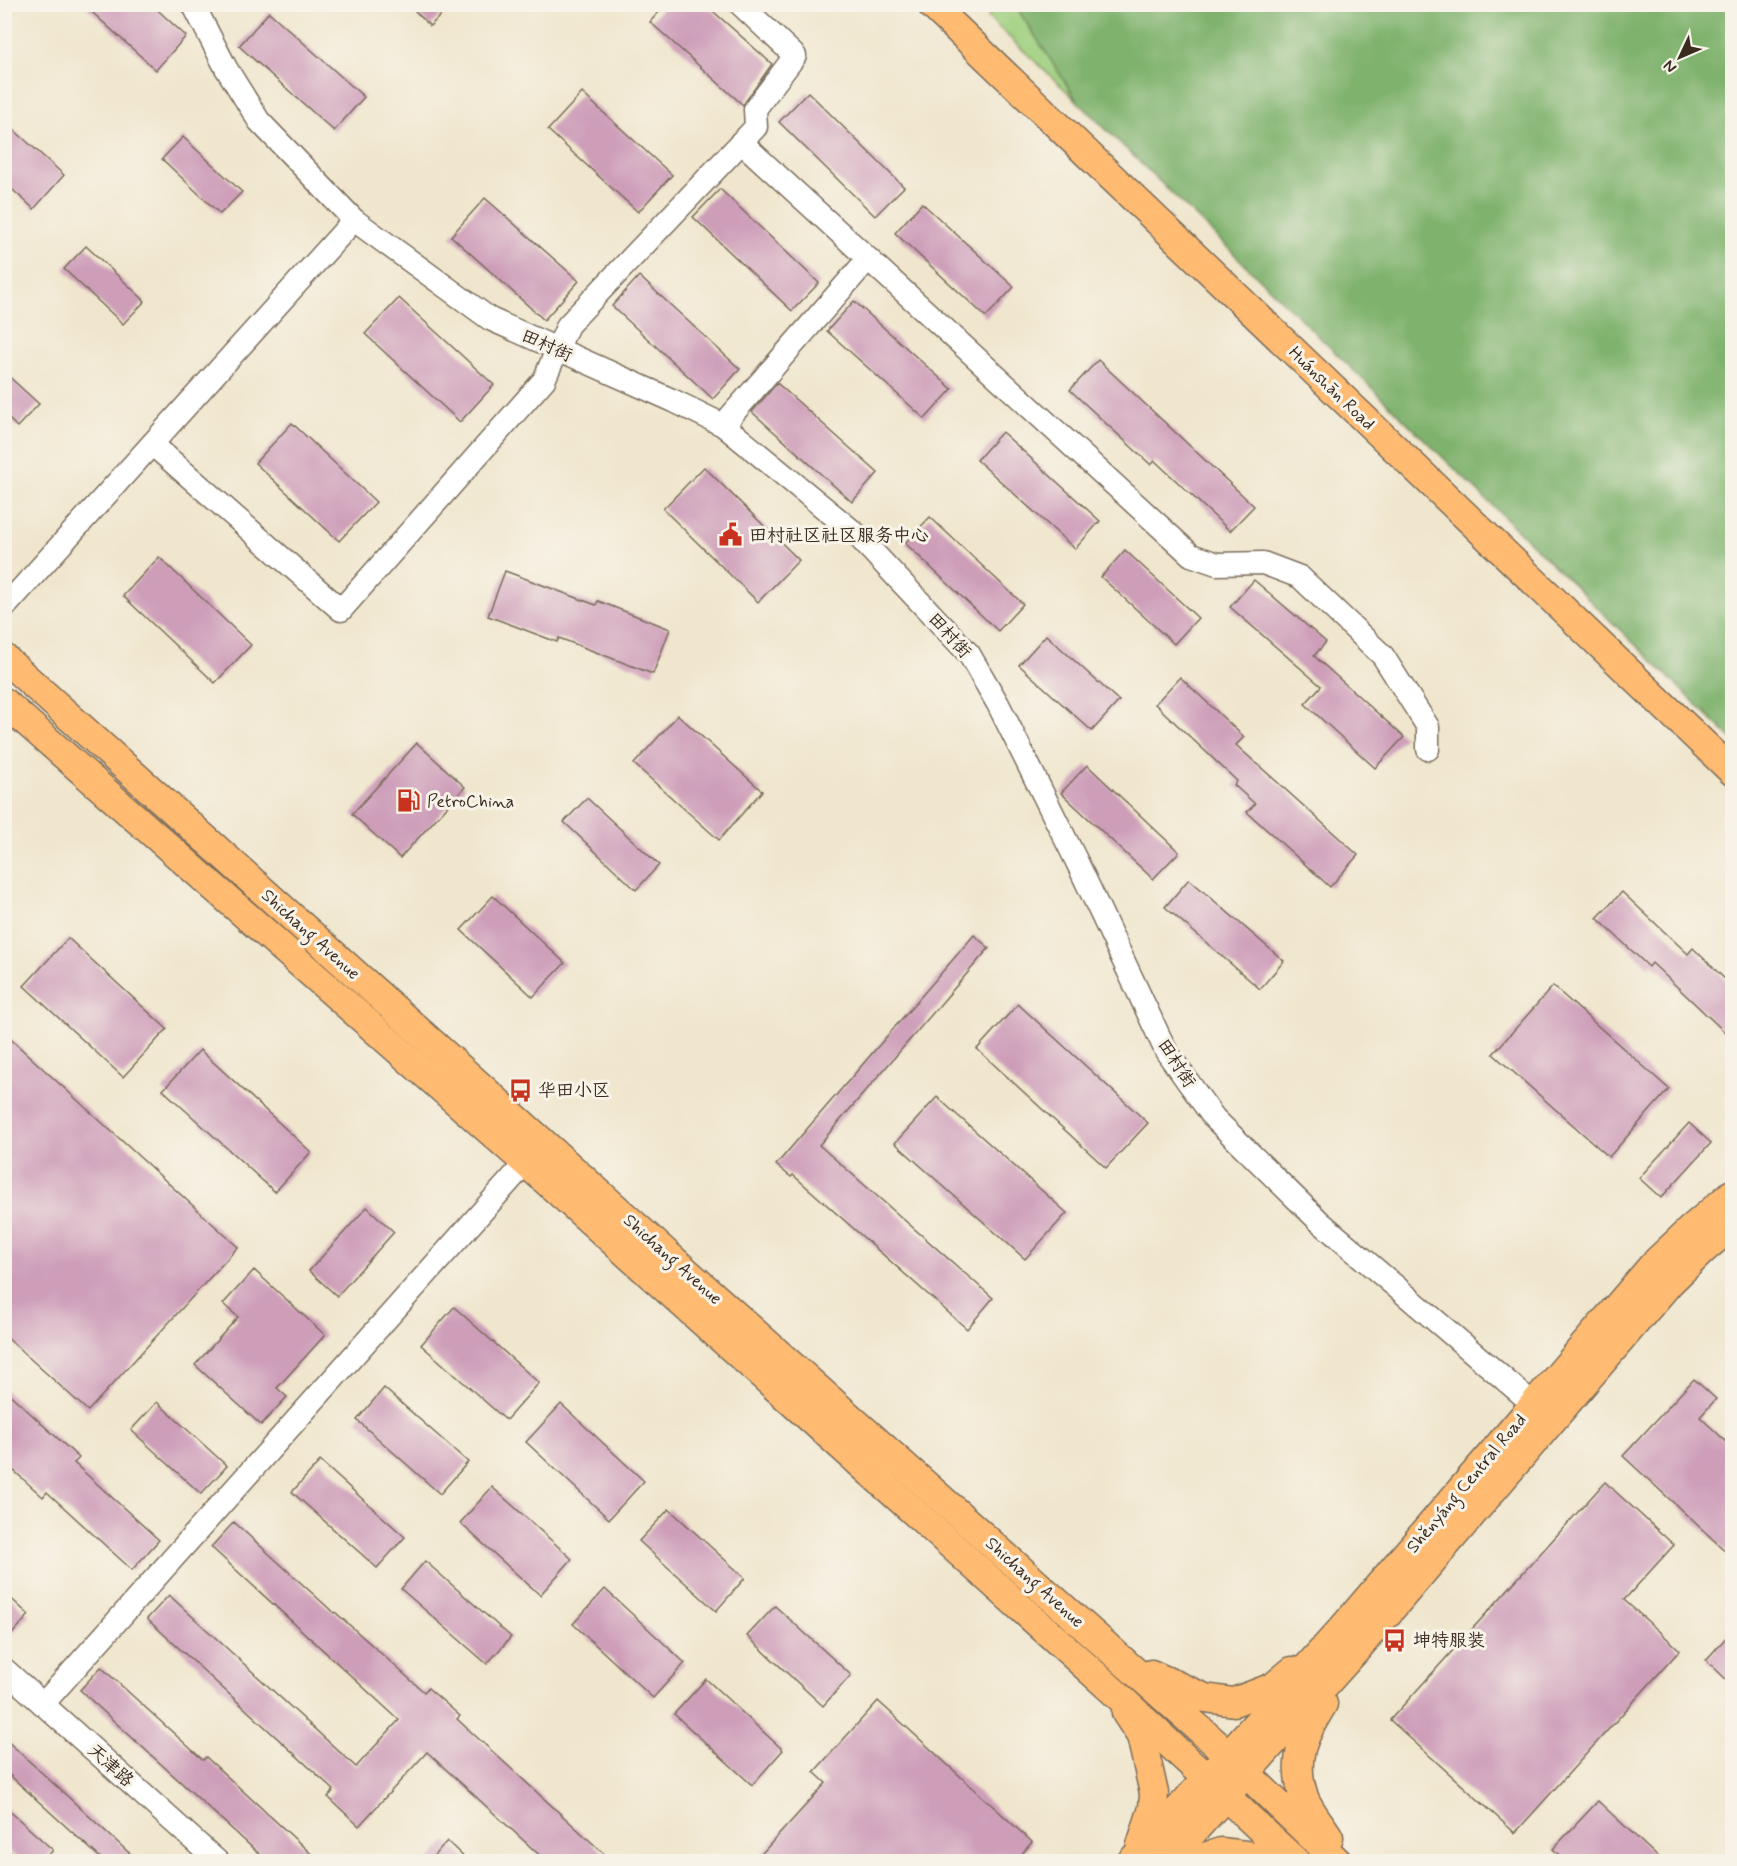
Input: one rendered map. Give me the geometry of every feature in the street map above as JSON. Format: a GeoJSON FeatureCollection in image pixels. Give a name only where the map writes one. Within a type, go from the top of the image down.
{"type":"FeatureCollection","features":[{"type":"Feature","properties":{"kind":"main road","name":"Huánshān Road"},"geometry":{"type":"LineString","coordinates":[[945,9],[1732,771]]}},
{"type":"Feature","properties":{"kind":"main road","name":"Shichang Avenue"},"geometry":{"type":"LineString","coordinates":[[4,658],[1238,1764],[1338,1862]]}},
{"type":"Feature","properties":{"kind":"main road","name":"Shichang Avenue"},"geometry":{"type":"LineString","coordinates":[[4,702],[525,1162],[1113,1690],[1296,1862]]}},
{"type":"Feature","properties":{"kind":"main road","name":"Shěnyáng Central Road"},"geometry":{"type":"LineString","coordinates":[[1350,1639],[1542,1412],[1653,1265],[1732,1194]]}},
{"type":"Feature","properties":{"kind":"main road"},"geometry":{"type":"LineString","coordinates":[[1542,1412],[1670,1282],[1732,1225]]}},
{"type":"Feature","properties":{"kind":"main road"},"geometry":{"type":"LineString","coordinates":[[1128,1665],[1205,1698],[1234,1702],[1273,1687],[1350,1639]]}},
{"type":"Feature","properties":{"kind":"main road"},"geometry":{"type":"LineString","coordinates":[[1134,1858],[1217,1787],[1350,1639]]}},
{"type":"Feature","properties":{"kind":"main road"},"geometry":{"type":"LineString","coordinates":[[1344,1862],[1304,1798],[1298,1772],[1301,1746],[1350,1639]]}},
{"type":"Feature","properties":{"kind":"main road"},"geometry":{"type":"LineString","coordinates":[[1113,1690],[1141,1736],[1154,1793],[1153,1808],[1134,1858]]}},
{"type":"Feature","properties":{"kind":"main road"},"geometry":{"type":"LineString","coordinates":[[1166,1862],[1217,1787]]}},
{"type":"Feature","properties":{"kind":"main road"},"geometry":{"type":"LineString","coordinates":[[1188,1862],[1221,1852],[1269,1858],[1274,1862]]}},
{"type":"Feature","properties":{"kind":"street","name":"田村街"},"geometry":{"type":"LineString","coordinates":[[193,4],[226,68],[259,121],[354,220],[490,319],[723,425],[856,534],[969,654],[998,704],[1072,852],[1166,1051],[1214,1118],[1319,1221],[1542,1412]]}},
{"type":"Feature","properties":{"kind":"street"},"geometry":{"type":"LineString","coordinates":[[152,444],[341,610],[544,380],[568,326],[756,127],[755,109],[795,56],[740,4]]}},
{"type":"Feature","properties":{"kind":"street"},"geometry":{"type":"LineString","coordinates":[[741,142],[1191,555],[1217,564],[1263,563],[1300,577],[1383,656],[1428,727],[1428,749]]}},
{"type":"Feature","properties":{"kind":"street"},"geometry":{"type":"LineString","coordinates":[[4,608],[354,220]]}},
{"type":"Feature","properties":{"kind":"street"},"geometry":{"type":"LineString","coordinates":[[723,425],[868,259]]}},
{"type":"Feature","properties":{"kind":"street"},"geometry":{"type":"LineString","coordinates":[[43,1704],[544,1143]]}},
{"type":"Feature","properties":{"kind":"street","name":"天津路"},"geometry":{"type":"LineString","coordinates":[[4,1669],[218,1862]]}},
{"type":"Feature","properties":{"kind":"green space"},"geometry":{"type":"Polygon","coordinates":[[[993,5],[1015,5],[1078,102],[988,17],[993,5]]]}},
{"type":"Feature","properties":{"kind":"green space"},"geometry":{"type":"Polygon","coordinates":[[[1015,5],[1732,5],[1732,739],[1078,102],[1015,5]]]}},
{"type":"Feature","properties":{"kind":"building"},"geometry":{"type":"Polygon","coordinates":[[[83,4],[151,4],[186,36],[156,70],[83,4]]]}},
{"type":"Feature","properties":{"kind":"building"},"geometry":{"type":"Polygon","coordinates":[[[408,4],[452,4],[430,26],[408,4]]]}},
{"type":"Feature","properties":{"kind":"building"},"geometry":{"type":"Polygon","coordinates":[[[666,4],[705,4],[772,64],[743,105],[650,22],[666,4]]]}},
{"type":"Feature","properties":{"kind":"building"},"geometry":{"type":"Polygon","coordinates":[[[269,12],[364,97],[334,131],[239,46],[269,12]]]}},
{"type":"Feature","properties":{"kind":"building"},"geometry":{"type":"Polygon","coordinates":[[[808,92],[904,187],[875,216],[779,122],[808,92]]]}},
{"type":"Feature","properties":{"kind":"building"},"geometry":{"type":"Polygon","coordinates":[[[582,93],[672,175],[638,212],[548,130],[582,93]]]}},
{"type":"Feature","properties":{"kind":"building"},"geometry":{"type":"Polygon","coordinates":[[[4,121],[64,175],[34,209],[4,182],[4,121]]]}},
{"type":"Feature","properties":{"kind":"building"},"geometry":{"type":"Polygon","coordinates":[[[183,137],[242,192],[220,214],[162,159],[183,137]]]}},
{"type":"Feature","properties":{"kind":"building"},"geometry":{"type":"Polygon","coordinates":[[[720,189],[819,283],[792,311],[693,217],[720,189]]]}},
{"type":"Feature","properties":{"kind":"building"},"geometry":{"type":"Polygon","coordinates":[[[485,198],[579,281],[544,320],[451,236],[485,198]]]}},
{"type":"Feature","properties":{"kind":"building"},"geometry":{"type":"Polygon","coordinates":[[[922,203],[1014,287],[986,317],[895,233],[922,203]]]}},
{"type":"Feature","properties":{"kind":"building"},"geometry":{"type":"Polygon","coordinates":[[[86,246],[145,301],[123,324],[64,269],[86,246]]]}},
{"type":"Feature","properties":{"kind":"building"},"geometry":{"type":"Polygon","coordinates":[[[639,276],[740,369],[713,399],[612,306],[639,276]]]}},
{"type":"Feature","properties":{"kind":"building"},"geometry":{"type":"Polygon","coordinates":[[[399,298],[494,385],[460,422],[365,334],[399,298]]]}},
{"type":"Feature","properties":{"kind":"building"},"geometry":{"type":"Polygon","coordinates":[[[854,301],[952,389],[925,419],[827,331],[854,301]]]}},
{"type":"Feature","properties":{"kind":"building"},"geometry":{"type":"Polygon","coordinates":[[[1098,360],[1254,506],[1230,531],[1155,461],[1151,465],[1070,390],[1098,360]]]}},
{"type":"Feature","properties":{"kind":"building"},"geometry":{"type":"Polygon","coordinates":[[[4,372],[39,404],[17,427],[4,414],[4,372]]]}},
{"type":"Feature","properties":{"kind":"building"},"geometry":{"type":"Polygon","coordinates":[[[777,383],[878,473],[852,502],[752,412],[777,383]]]}},
{"type":"Feature","properties":{"kind":"building"},"geometry":{"type":"Polygon","coordinates":[[[292,423],[376,502],[339,541],[255,463],[292,423]]]}},
{"type":"Feature","properties":{"kind":"building"},"geometry":{"type":"Polygon","coordinates":[[[1002,432],[1100,521],[1075,549],[977,460],[1002,432]]]}},
{"type":"Feature","properties":{"kind":"building","name":"田村社区社区服务中心"},"geometry":{"type":"Polygon","coordinates":[[[704,467],[799,560],[758,602],[663,509],[704,467]]]}},
{"type":"Feature","properties":{"kind":"building"},"geometry":{"type":"Polygon","coordinates":[[[930,517],[1023,604],[998,631],[905,543],[930,517]]]}},
{"type":"Feature","properties":{"kind":"building"},"geometry":{"type":"Polygon","coordinates":[[[1125,550],[1198,618],[1174,644],[1101,577],[1125,550]]]}},
{"type":"Feature","properties":{"kind":"building"},"geometry":{"type":"Polygon","coordinates":[[[159,557],[251,645],[215,683],[123,596],[159,557]]]}},
{"type":"Feature","properties":{"kind":"building"},"geometry":{"type":"Polygon","coordinates":[[[505,571],[596,605],[598,601],[670,629],[653,674],[559,638],[557,642],[488,616],[505,571]]]}},
{"type":"Feature","properties":{"kind":"building"},"geometry":{"type":"Polygon","coordinates":[[[1254,580],[1326,642],[1314,656],[1404,737],[1375,768],[1305,704],[1321,686],[1230,607],[1254,580]]]}},
{"type":"Feature","properties":{"kind":"building"},"geometry":{"type":"Polygon","coordinates":[[[1046,635],[1119,701],[1092,731],[1019,665],[1046,635]]]}},
{"type":"Feature","properties":{"kind":"building"},"geometry":{"type":"Polygon","coordinates":[[[1180,677],[1244,737],[1236,745],[1358,855],[1330,887],[1247,812],[1255,804],[1234,785],[1237,781],[1155,704],[1180,677]]]}},
{"type":"Feature","properties":{"kind":"building"},"geometry":{"type":"Polygon","coordinates":[[[678,715],[762,791],[719,840],[634,764],[678,715]]]}},
{"type":"Feature","properties":{"kind":"building","name":"PetroChina"},"geometry":{"type":"Polygon","coordinates":[[[417,743],[465,787],[400,858],[352,814],[417,743]]]}},
{"type":"Feature","properties":{"kind":"building"},"geometry":{"type":"Polygon","coordinates":[[[1087,765],[1179,852],[1153,879],[1061,793],[1087,765]]]}},
{"type":"Feature","properties":{"kind":"building"},"geometry":{"type":"Polygon","coordinates":[[[587,798],[659,865],[636,890],[564,822],[587,798]]]}},
{"type":"Feature","properties":{"kind":"building"},"geometry":{"type":"Polygon","coordinates":[[[1189,879],[1284,961],[1260,989],[1165,907],[1189,879]]]}},
{"type":"Feature","properties":{"kind":"building"},"geometry":{"type":"Polygon","coordinates":[[[1622,892],[1688,954],[1693,948],[1732,986],[1732,1039],[1652,963],[1649,967],[1597,918],[1622,892]]]}},
{"type":"Feature","properties":{"kind":"building"},"geometry":{"type":"Polygon","coordinates":[[[493,896],[565,963],[533,997],[461,930],[493,896]]]}},
{"type":"Feature","properties":{"kind":"building"},"geometry":{"type":"Polygon","coordinates":[[[974,935],[989,948],[819,1145],[993,1298],[967,1329],[793,1175],[791,1177],[776,1165],[974,935]]]}},
{"type":"Feature","properties":{"kind":"building"},"geometry":{"type":"Polygon","coordinates":[[[68,938],[167,1029],[123,1077],[24,986],[68,938]]]}},
{"type":"Feature","properties":{"kind":"building"},"geometry":{"type":"Polygon","coordinates":[[[1553,986],[1669,1089],[1609,1157],[1493,1054],[1553,986]]]}},
{"type":"Feature","properties":{"kind":"building"},"geometry":{"type":"Polygon","coordinates":[[[1018,1004],[1148,1123],[1106,1168],[977,1049],[1018,1004]]]}},
{"type":"Feature","properties":{"kind":"building"},"geometry":{"type":"Polygon","coordinates":[[[4,1033],[238,1247],[88,1411],[4,1335],[4,1033]]]}},
{"type":"Feature","properties":{"kind":"building"},"geometry":{"type":"Polygon","coordinates":[[[200,1050],[311,1152],[275,1192],[163,1090],[200,1050]]]}},
{"type":"Feature","properties":{"kind":"building"},"geometry":{"type":"Polygon","coordinates":[[[937,1097],[1067,1213],[1025,1259],[895,1143],[937,1097]]]}},
{"type":"Feature","properties":{"kind":"building"},"geometry":{"type":"Polygon","coordinates":[[[1689,1123],[1711,1143],[1661,1198],[1639,1178],[1689,1123]]]}},
{"type":"Feature","properties":{"kind":"building"},"geometry":{"type":"Polygon","coordinates":[[[367,1207],[394,1232],[337,1296],[309,1271],[367,1207]]]}},
{"type":"Feature","properties":{"kind":"building"},"geometry":{"type":"Polygon","coordinates":[[[254,1270],[325,1335],[277,1388],[287,1397],[261,1425],[195,1365],[238,1317],[223,1304],[254,1270]]]}},
{"type":"Feature","properties":{"kind":"building"},"geometry":{"type":"Polygon","coordinates":[[[454,1307],[539,1383],[506,1420],[421,1345],[454,1307]]]}},
{"type":"Feature","properties":{"kind":"building"},"geometry":{"type":"Polygon","coordinates":[[[1694,1379],[1716,1399],[1700,1417],[1732,1447],[1732,1557],[1623,1456],[1694,1379]]]}},
{"type":"Feature","properties":{"kind":"building"},"geometry":{"type":"Polygon","coordinates":[[[384,1388],[468,1462],[440,1494],[357,1420],[384,1388]]]}},
{"type":"Feature","properties":{"kind":"building"},"geometry":{"type":"Polygon","coordinates":[[[4,1389],[79,1458],[74,1463],[159,1540],[132,1570],[47,1492],[43,1497],[4,1462],[4,1389]]]}},
{"type":"Feature","properties":{"kind":"building"},"geometry":{"type":"Polygon","coordinates":[[[157,1402],[227,1466],[201,1494],[131,1430],[157,1402]]]}},
{"type":"Feature","properties":{"kind":"building"},"geometry":{"type":"Polygon","coordinates":[[[561,1404],[644,1481],[609,1519],[526,1442],[561,1404]]]}},
{"type":"Feature","properties":{"kind":"building"},"geometry":{"type":"Polygon","coordinates":[[[320,1461],[405,1537],[377,1568],[292,1492],[320,1461]]]}},
{"type":"Feature","properties":{"kind":"building"},"geometry":{"type":"Polygon","coordinates":[[[1605,1482],[1674,1545],[1624,1600],[1680,1650],[1515,1833],[1390,1720],[1605,1482]]]}},
{"type":"Feature","properties":{"kind":"building"},"geometry":{"type":"Polygon","coordinates":[[[492,1487],[572,1559],[540,1595],[460,1523],[492,1487]]]}},
{"type":"Feature","properties":{"kind":"building"},"geometry":{"type":"Polygon","coordinates":[[[669,1509],[745,1578],[716,1611],[639,1541],[669,1509]]]}},
{"type":"Feature","properties":{"kind":"building"},"geometry":{"type":"Polygon","coordinates":[[[234,1522],[424,1692],[428,1688],[460,1716],[457,1719],[613,1862],[547,1862],[427,1752],[359,1826],[328,1797],[334,1790],[147,1619],[169,1595],[356,1767],[399,1720],[211,1547],[234,1522]]]}},
{"type":"Feature","properties":{"kind":"building"},"geometry":{"type":"Polygon","coordinates":[[[425,1561],[511,1637],[487,1664],[401,1589],[425,1561]]]}},
{"type":"Feature","properties":{"kind":"building"},"geometry":{"type":"Polygon","coordinates":[[[605,1589],[685,1663],[653,1698],[573,1624],[605,1589]]]}},
{"type":"Feature","properties":{"kind":"building"},"geometry":{"type":"Polygon","coordinates":[[[4,1592],[29,1615],[4,1643],[4,1592]]]}},
{"type":"Feature","properties":{"kind":"building"},"geometry":{"type":"Polygon","coordinates":[[[775,1606],[851,1675],[823,1706],[747,1636],[775,1606]]]}},
{"type":"Feature","properties":{"kind":"building"},"geometry":{"type":"Polygon","coordinates":[[[1732,1631],[1732,1685],[1706,1660],[1732,1631]]]}},
{"type":"Feature","properties":{"kind":"building"},"geometry":{"type":"Polygon","coordinates":[[[101,1667],[203,1760],[206,1757],[320,1862],[268,1862],[80,1690],[101,1667]]]}},
{"type":"Feature","properties":{"kind":"building"},"geometry":{"type":"Polygon","coordinates":[[[706,1679],[783,1750],[752,1785],[674,1714],[706,1679]]]}},
{"type":"Feature","properties":{"kind":"building"},"geometry":{"type":"Polygon","coordinates":[[[878,1701],[1032,1842],[1015,1862],[754,1862],[826,1783],[814,1772],[878,1701]]]}},
{"type":"Feature","properties":{"kind":"building"},"geometry":{"type":"Polygon","coordinates":[[[4,1738],[139,1862],[105,1862],[4,1770],[4,1738]]]}},
{"type":"Feature","properties":{"kind":"building"},"geometry":{"type":"Polygon","coordinates":[[[1598,1801],[1663,1862],[1566,1862],[1553,1849],[1598,1801]]]}},
{"type":"Feature","properties":{"kind":"building"},"geometry":{"type":"Polygon","coordinates":[[[4,1806],[53,1850],[43,1862],[21,1862],[4,1846],[4,1806]]]}},
{"type":"Feature","properties":{"kind":"building"},"geometry":{"type":"Polygon","coordinates":[[[447,1841],[469,1862],[428,1862],[447,1841]]]}},
{"type":"Feature","properties":{"kind":"place","name":"田村社区社区服务中心"},"geometry":{"type":"Point","coordinates":[731,535]}},
{"type":"Feature","properties":{"kind":"place","name":"PetroChina"},"geometry":{"type":"Point","coordinates":[409,801]}},
{"type":"Feature","properties":{"kind":"place","name":"华田小区"},"geometry":{"type":"Point","coordinates":[520,1090]}},
{"type":"Feature","properties":{"kind":"place","name":"坤特服装"},"geometry":{"type":"Point","coordinates":[1395,1640]}}]}
